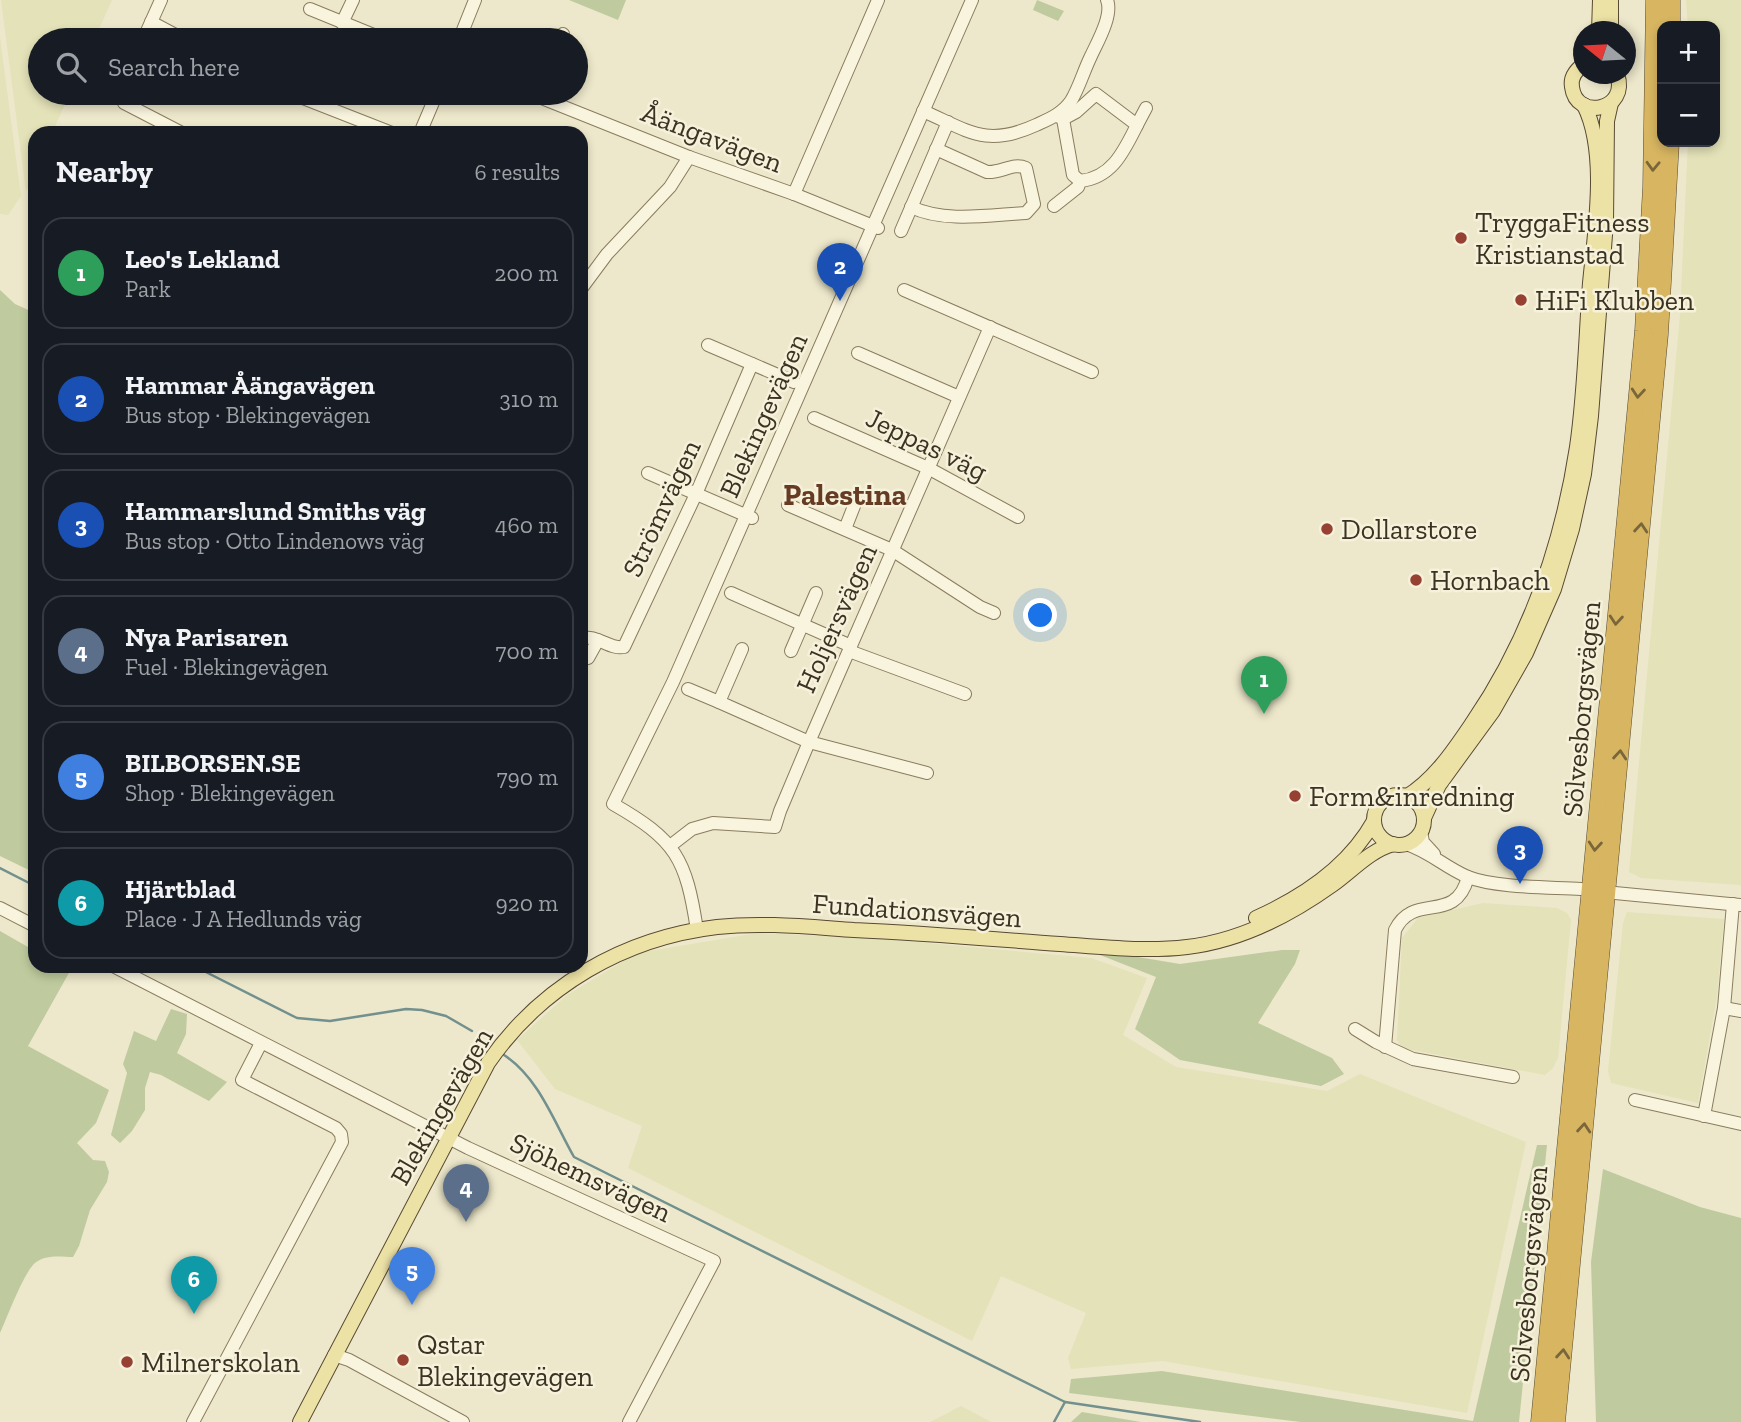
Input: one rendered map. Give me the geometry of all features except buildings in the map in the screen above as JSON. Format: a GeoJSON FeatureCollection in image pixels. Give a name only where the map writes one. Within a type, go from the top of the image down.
{"type":"FeatureCollection","features":[{"type":"Feature","properties":{"kind":"highway","name":"Sölvesborgsvägen"},"geometry":{"type":"LineString","coordinates":[[1540,1422],[1644,331],[1652,187],[1655,0]]}},
{"type":"Feature","properties":{"kind":"highway"},"geometry":{"type":"LineString","coordinates":[[1671,0],[1671,21]]}},
{"type":"Feature","properties":{"kind":"highway","name":"Sölvesborgsvägen"},"geometry":{"type":"LineString","coordinates":[[1556,1422],[1659,334],[1670,147]]}},
{"type":"Feature","properties":{"kind":"main road"},"geometry":{"type":"LineString","coordinates":[[1599,21],[1600,0]]}},
{"type":"Feature","properties":{"kind":"main road"},"geometry":{"type":"LineString","coordinates":[[1611,0],[1611,21]]}},
{"type":"Feature","properties":{"kind":"main road"},"geometry":{"type":"LineString","coordinates":[[1573,81],[1576,99],[1584,105],[1597,108],[1611,103]]}},
{"type":"Feature","properties":{"kind":"main road"},"geometry":{"type":"LineString","coordinates":[[1422,825],[1419,806],[1406,797],[1396,796],[1384,801],[1376,811],[1374,821],[1381,838],[1399,844],[1414,840],[1422,825],[1439,785],[1493,711],[1526,653],[1554,589],[1573,530],[1584,474],[1591,416],[1606,222],[1607,121],[1619,84]]}},
{"type":"Feature","properties":{"kind":"main road"},"geometry":{"type":"LineString","coordinates":[[1406,797],[1425,784],[1436,771],[1466,732],[1496,685],[1531,616],[1562,526],[1577,443],[1595,221],[1596,141],[1584,105]]}},
{"type":"Feature","properties":{"kind":"main road","name":"Fundationsvägen"},"geometry":{"type":"LineString","coordinates":[[1134,948],[1216,933],[1265,914],[1300,894],[1337,867],[1363,842],[1374,821]]}},
{"type":"Feature","properties":{"kind":"main road","name":"Fundationsvägen"},"geometry":{"type":"LineString","coordinates":[[697,930],[727,926],[774,926],[1134,948],[1190,947],[1257,927],[1290,912],[1374,852],[1399,844]]}},
{"type":"Feature","properties":{"kind":"main road","name":"Blekingevägen"},"geometry":{"type":"LineString","coordinates":[[588,969],[648,942],[697,930]]}},
{"type":"Feature","properties":{"kind":"main road","name":"Blekingevägen"},"geometry":{"type":"LineString","coordinates":[[300,1422],[476,1082],[500,1045],[546,998],[581,973]]}},
{"type":"Feature","properties":{"kind":"street"},"geometry":{"type":"LineString","coordinates":[[148,28],[161,0]]}},
{"type":"Feature","properties":{"kind":"street"},"geometry":{"type":"LineString","coordinates":[[342,23],[353,0]]}},
{"type":"Feature","properties":{"kind":"street"},"geometry":{"type":"LineString","coordinates":[[464,28],[475,0]]}},
{"type":"Feature","properties":{"kind":"street"},"geometry":{"type":"LineString","coordinates":[[794,194],[878,0]]}},
{"type":"Feature","properties":{"kind":"street","name":"Blekingevägen"},"geometry":{"type":"LineString","coordinates":[[926,112],[972,0]]}},
{"type":"Feature","properties":{"kind":"street","name":"Blekingevägen"},"geometry":{"type":"LineString","coordinates":[[697,930],[691,892],[684,871],[670,846],[651,826],[616,805],[678,685],[875,227],[978,0]]}},
{"type":"Feature","properties":{"kind":"street"},"geometry":{"type":"LineString","coordinates":[[1080,181],[1073,175],[1060,118],[1096,46],[1110,7],[1107,0]]}},
{"type":"Feature","properties":{"kind":"street"},"geometry":{"type":"LineString","coordinates":[[310,9],[355,28]]}},
{"type":"Feature","properties":{"kind":"street"},"geometry":{"type":"LineString","coordinates":[[151,22],[162,28]]}},
{"type":"Feature","properties":{"kind":"street"},"geometry":{"type":"LineString","coordinates":[[926,112],[982,136],[996,138],[1070,117],[1096,94],[1137,125]]}},
{"type":"Feature","properties":{"kind":"street"},"geometry":{"type":"LineString","coordinates":[[128,105],[168,126]]}},
{"type":"Feature","properties":{"kind":"street"},"geometry":{"type":"LineString","coordinates":[[321,105],[374,126]]}},
{"type":"Feature","properties":{"kind":"street"},"geometry":{"type":"LineString","coordinates":[[424,126],[432,105]]}},
{"type":"Feature","properties":{"kind":"street","name":"Åängavägen"},"geometry":{"type":"LineString","coordinates":[[562,105],[689,157],[794,194],[875,227]]}},
{"type":"Feature","properties":{"kind":"street"},"geometry":{"type":"LineString","coordinates":[[1055,206],[1077,187],[1080,181],[1109,170],[1117,163],[1146,108]]}},
{"type":"Feature","properties":{"kind":"street"},"geometry":{"type":"LineString","coordinates":[[901,231],[948,122]]}},
{"type":"Feature","properties":{"kind":"street"},"geometry":{"type":"LineString","coordinates":[[911,207],[921,212],[970,217],[1026,213],[1034,204],[1028,171],[1024,167],[1014,166],[988,172],[936,149]]}},
{"type":"Feature","properties":{"kind":"street"},"geometry":{"type":"LineString","coordinates":[[588,280],[607,254],[670,187],[689,157]]}},
{"type":"Feature","properties":{"kind":"street"},"geometry":{"type":"LineString","coordinates":[[904,290],[1092,372]]}},
{"type":"Feature","properties":{"kind":"street","name":"Holjersvägen"},"geometry":{"type":"LineString","coordinates":[[670,846],[692,829],[713,823],[775,827],[808,742],[990,327]]}},
{"type":"Feature","properties":{"kind":"street"},"geometry":{"type":"LineString","coordinates":[[708,345],[794,382]]}},
{"type":"Feature","properties":{"kind":"street"},"geometry":{"type":"LineString","coordinates":[[858,353],[959,397]]}},
{"type":"Feature","properties":{"kind":"street","name":"Strömvägen"},"geometry":{"type":"LineString","coordinates":[[588,636],[615,648],[624,647],[696,494],[752,364]]}},
{"type":"Feature","properties":{"kind":"street","name":"Jeppas väg"},"geometry":{"type":"LineString","coordinates":[[814,418],[928,468],[1018,517]]}},
{"type":"Feature","properties":{"kind":"street"},"geometry":{"type":"LineString","coordinates":[[648,473],[749,517]]}},
{"type":"Feature","properties":{"kind":"street"},"geometry":{"type":"LineString","coordinates":[[845,529],[856,501]]}},
{"type":"Feature","properties":{"kind":"street"},"geometry":{"type":"LineString","coordinates":[[788,505],[892,550],[980,607],[994,613]]}},
{"type":"Feature","properties":{"kind":"street"},"geometry":{"type":"LineString","coordinates":[[731,593],[850,648],[965,695]]}},
{"type":"Feature","properties":{"kind":"street"},"geometry":{"type":"LineString","coordinates":[[791,651],[816,593]]}},
{"type":"Feature","properties":{"kind":"street"},"geometry":{"type":"LineString","coordinates":[[588,658],[598,640]]}},
{"type":"Feature","properties":{"kind":"street"},"geometry":{"type":"LineString","coordinates":[[719,702],[742,649]]}},
{"type":"Feature","properties":{"kind":"street"},"geometry":{"type":"LineString","coordinates":[[688,689],[808,742],[927,773]]}},
{"type":"Feature","properties":{"kind":"street"},"geometry":{"type":"LineString","coordinates":[[1422,825],[1423,842],[1441,862]]}},
{"type":"Feature","properties":{"kind":"street"},"geometry":{"type":"LineString","coordinates":[[1399,844],[1417,848],[1468,877],[1489,882],[1581,890]]}},
{"type":"Feature","properties":{"kind":"street"},"geometry":{"type":"LineString","coordinates":[[1385,1047],[1395,930],[1400,921],[1409,914],[1448,904],[1458,898],[1464,891],[1468,877]]}},
{"type":"Feature","properties":{"kind":"street"},"geometry":{"type":"LineString","coordinates":[[1615,893],[1737,905],[1724,1008],[1704,1116]]}},
{"type":"Feature","properties":{"kind":"street"},"geometry":{"type":"LineString","coordinates":[[0,908],[28,922]]}},
{"type":"Feature","properties":{"kind":"street","name":"Sjöhemsvägen"},"geometry":{"type":"LineString","coordinates":[[126,973],[447,1137],[714,1261],[629,1422]]}},
{"type":"Feature","properties":{"kind":"street"},"geometry":{"type":"LineString","coordinates":[[1724,1008],[1741,1011]]}},
{"type":"Feature","properties":{"kind":"street"},"geometry":{"type":"LineString","coordinates":[[1355,1028],[1385,1047],[1413,1059],[1513,1077]]}},
{"type":"Feature","properties":{"kind":"street"},"geometry":{"type":"LineString","coordinates":[[193,1422],[342,1142],[341,1134],[336,1128],[242,1080],[261,1043]]}},
{"type":"Feature","properties":{"kind":"street"},"geometry":{"type":"LineString","coordinates":[[1635,1100],[1741,1124]]}},
{"type":"Feature","properties":{"kind":"street"},"geometry":{"type":"LineString","coordinates":[[334,1355],[349,1360],[463,1422]]}},
{"type":"Feature","properties":{"kind":"green space"},"geometry":{"type":"Polygon","coordinates":[[[1,0],[112,0],[99,28],[28,28],[28,105],[65,105],[55,126],[28,126],[26,192],[1,0]]]}},
{"type":"Feature","properties":{"kind":"green space"},"geometry":{"type":"Polygon","coordinates":[[[569,0],[626,0],[618,20],[569,0]]]}},
{"type":"Feature","properties":{"kind":"green space"},"geometry":{"type":"Polygon","coordinates":[[[1037,0],[1064,11],[1058,21],[1033,10],[1037,0]]]}},
{"type":"Feature","properties":{"kind":"green space"},"geometry":{"type":"Polygon","coordinates":[[[1686,0],[1741,0],[1741,885],[1641,878],[1629,872],[1680,315],[1688,147],[1720,147],[1720,21],[1688,21],[1686,0]]]}},
{"type":"Feature","properties":{"kind":"green space"},"geometry":{"type":"Polygon","coordinates":[[[0,37],[21,196],[8,215],[0,214],[0,37]]]}},
{"type":"Feature","properties":{"kind":"green space"},"geometry":{"type":"Polygon","coordinates":[[[0,290],[15,304],[28,310],[28,870],[0,856],[0,290]]]}},
{"type":"Feature","properties":{"kind":"green space"},"geometry":{"type":"Polygon","coordinates":[[[1483,903],[1557,908],[1567,913],[1571,920],[1558,1058],[1553,1068],[1545,1075],[1402,1048],[1397,1040],[1402,938],[1418,918],[1483,903]]]}},
{"type":"Feature","properties":{"kind":"green space"},"geometry":{"type":"Polygon","coordinates":[[[1627,912],[1724,919],[1717,996],[1698,1103],[1611,1083],[1608,1071],[1623,923],[1627,912]]]}},
{"type":"Feature","properties":{"kind":"green space"},"geometry":{"type":"Polygon","coordinates":[[[0,931],[28,947],[28,973],[69,973],[28,1046],[109,1090],[96,1123],[77,1143],[93,1160],[105,1161],[109,1172],[107,1182],[90,1210],[73,1257],[49,1257],[35,1263],[21,1285],[0,1333],[0,931]]]}},
{"type":"Feature","properties":{"kind":"green space"},"geometry":{"type":"Polygon","coordinates":[[[758,933],[872,938],[1091,958],[1147,978],[1123,1035],[1176,1067],[1327,1091],[1360,1074],[1526,1142],[1467,1413],[1163,1361],[1071,1369],[1068,1358],[1086,1313],[1001,1276],[972,1341],[628,1168],[642,1126],[555,1089],[517,1040],[567,995],[637,953],[758,933]]]}},
{"type":"Feature","properties":{"kind":"green space"},"geometry":{"type":"Polygon","coordinates":[[[1300,950],[1295,964],[1258,1023],[1332,1058],[1344,1074],[1321,1086],[1180,1060],[1135,1029],[1156,977],[1100,955],[1108,952],[1180,964],[1300,950]]]}},
{"type":"Feature","properties":{"kind":"green space"},"geometry":{"type":"Polygon","coordinates":[[[171,1009],[187,1014],[186,1034],[177,1053],[227,1082],[209,1101],[161,1075],[150,1072],[145,1088],[145,1110],[132,1131],[120,1143],[111,1135],[127,1073],[123,1064],[134,1031],[156,1041],[171,1009]]]}},
{"type":"Feature","properties":{"kind":"green space"},"geometry":{"type":"Polygon","coordinates":[[[1537,1145],[1547,1145],[1519,1422],[1301,1422],[1069,1393],[1071,1379],[1162,1371],[1473,1421],[1537,1145]]]}},
{"type":"Feature","properties":{"kind":"green space"},"geometry":{"type":"Polygon","coordinates":[[[1603,1169],[1700,1207],[1741,1218],[1741,1422],[1596,1422],[1591,1262],[1603,1169]]]}},
{"type":"Feature","properties":{"kind":"green space"},"geometry":{"type":"Polygon","coordinates":[[[961,1406],[991,1422],[930,1422],[946,1414],[961,1406]]]}},
{"type":"Feature","properties":{"kind":"green space"},"geometry":{"type":"Polygon","coordinates":[[[1082,1412],[1141,1422],[1071,1422],[1082,1412]]]}},
{"type":"Feature","properties":{"kind":"waterway"},"geometry":{"type":"LineString","coordinates":[[0,868],[28,882]]}},
{"type":"Feature","properties":{"kind":"waterway"},"geometry":{"type":"LineString","coordinates":[[208,973],[297,1018],[330,1021],[406,1009],[422,1010],[446,1016],[472,1031]]}},
{"type":"Feature","properties":{"kind":"waterway"},"geometry":{"type":"LineString","coordinates":[[504,1055],[536,1088],[574,1157],[1065,1402],[1200,1422]]}},
{"type":"Feature","properties":{"kind":"waterway"},"geometry":{"type":"LineString","coordinates":[[1054,1422],[1065,1402]]}},
{"type":"Feature","properties":{"kind":"place","name":"TryggaFitness Kristianstad"},"geometry":{"type":"Point","coordinates":[1461,238]}},
{"type":"Feature","properties":{"kind":"place","name":"HiFi Klubben"},"geometry":{"type":"Point","coordinates":[1521,300]}},
{"type":"Feature","properties":{"kind":"place","name":"Hammar Åängavägen"},"geometry":{"type":"Point","coordinates":[840,301]}},
{"type":"Feature","properties":{"kind":"place","name":"Dollarstore"},"geometry":{"type":"Point","coordinates":[1327,529]}},
{"type":"Feature","properties":{"kind":"place","name":"Hornbach"},"geometry":{"type":"Point","coordinates":[1416,580]}},
{"type":"Feature","properties":{"kind":"place","name":"Leo's Lekland"},"geometry":{"type":"Point","coordinates":[1264,714]}},
{"type":"Feature","properties":{"kind":"place","name":"Form&inredning"},"geometry":{"type":"Point","coordinates":[1295,796]}},
{"type":"Feature","properties":{"kind":"place","name":"Hammarslund Smiths väg"},"geometry":{"type":"Point","coordinates":[1520,884]}},
{"type":"Feature","properties":{"kind":"place","name":"Nya Parisaren"},"geometry":{"type":"Point","coordinates":[466,1222]}},
{"type":"Feature","properties":{"kind":"place","name":"BILBORSEN.SE"},"geometry":{"type":"Point","coordinates":[412,1305]}},
{"type":"Feature","properties":{"kind":"place","name":"Hjärtblad"},"geometry":{"type":"Point","coordinates":[194,1314]}},
{"type":"Feature","properties":{"kind":"place","name":"Qstar Blekingevägen"},"geometry":{"type":"Point","coordinates":[403,1360]}},
{"type":"Feature","properties":{"kind":"place","name":"Milnerskolan"},"geometry":{"type":"Point","coordinates":[127,1362]}},
{"type":"Feature","properties":{"kind":"district","name":"Palestina"},"geometry":{"type":"Point","coordinates":[845,495]}}]}
